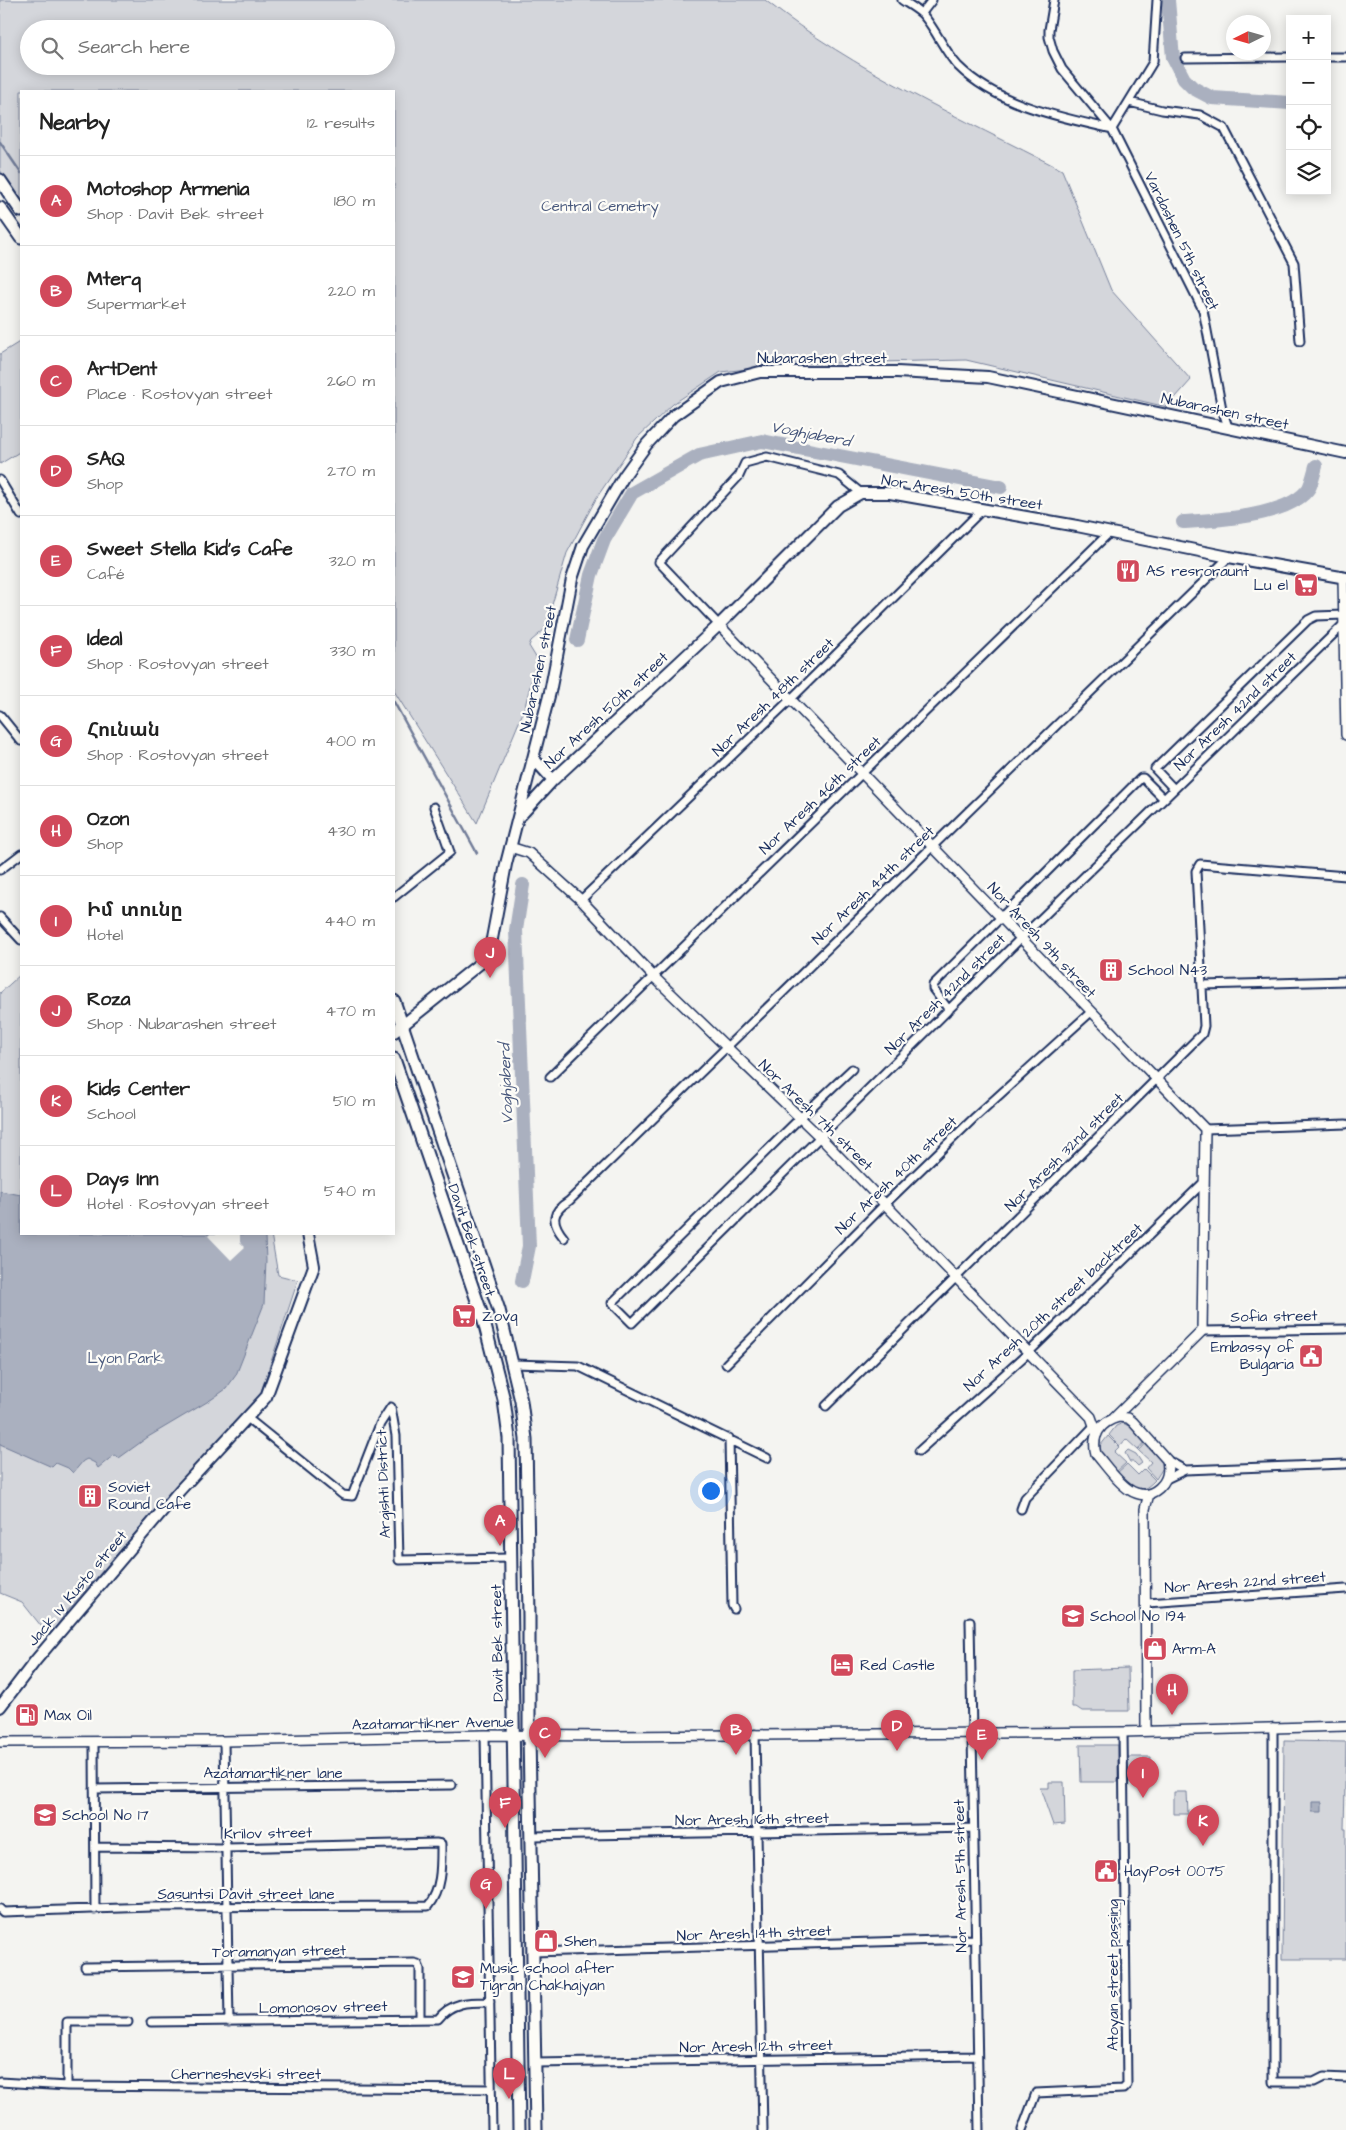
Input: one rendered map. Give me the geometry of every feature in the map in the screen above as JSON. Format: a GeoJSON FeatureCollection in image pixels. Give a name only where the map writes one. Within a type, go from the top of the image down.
{"type":"FeatureCollection","features":[{"type":"Feature","properties":{"kind":"main road"},"geometry":{"type":"LineString","coordinates":[[0,180],[20,210]]}},
{"type":"Feature","properties":{"kind":"main road"},"geometry":{"type":"LineString","coordinates":[[0,208],[20,237]]}},
{"type":"Feature","properties":{"kind":"main road","name":"Nubarashen street"},"geometry":{"type":"LineString","coordinates":[[398,1028],[483,962],[491,944],[510,847],[550,692],[572,579],[583,546],[614,491],[647,444],[673,416],[721,382],[760,372],[898,372],[988,377],[1346,453]]}},
{"type":"Feature","properties":{"kind":"main road","name":"Nor Aresh 50th street"},"geometry":{"type":"LineString","coordinates":[[518,818],[553,780],[720,625],[838,506],[861,493],[890,493],[1345,578]]}},
{"type":"Feature","properties":{"kind":"main road"},"geometry":{"type":"LineString","coordinates":[[534,759],[553,780]]}},
{"type":"Feature","properties":{"kind":"main road","name":"Davit Bek street"},"geometry":{"type":"LineString","coordinates":[[395,1008],[398,1028],[499,1310],[514,1364],[526,1439],[536,2130]]}},
{"type":"Feature","properties":{"kind":"main road","name":"Davit Bek street"},"geometry":{"type":"LineString","coordinates":[[395,1062],[444,1202],[496,1364],[504,1400],[509,1438],[512,1734],[520,2130]]}},
{"type":"Feature","properties":{"kind":"main road","name":"Jack Iv Kusto street"},"geometry":{"type":"LineString","coordinates":[[0,1707],[36,1660],[180,1490],[266,1397],[314,1266],[308,1235]]}},
{"type":"Feature","properties":{"kind":"street"},"geometry":{"type":"LineString","coordinates":[[902,0],[922,14],[945,50],[958,66],[985,87],[1012,100],[1050,114],[1112,129],[1153,62],[1157,0]]}},
{"type":"Feature","properties":{"kind":"street"},"geometry":{"type":"LineString","coordinates":[[922,14],[932,0]]}},
{"type":"Feature","properties":{"kind":"street","name":"Vardashen 5th street"},"geometry":{"type":"LineString","coordinates":[[1054,0],[1048,30],[1053,51],[1062,68],[1112,129],[1203,310],[1222,409],[1228,427]]}},
{"type":"Feature","properties":{"kind":"street"},"geometry":{"type":"LineString","coordinates":[[1185,58],[1286,57]]}},
{"type":"Feature","properties":{"kind":"street"},"geometry":{"type":"LineString","coordinates":[[1331,57],[1346,57]]}},
{"type":"Feature","properties":{"kind":"street"},"geometry":{"type":"LineString","coordinates":[[1129,102],[1162,110],[1200,115],[1224,128],[1294,263],[1300,341]]}},
{"type":"Feature","properties":{"kind":"street"},"geometry":{"type":"LineString","coordinates":[[720,625],[659,562],[739,476],[745,463],[767,457],[839,475],[861,493]]}},
{"type":"Feature","properties":{"kind":"street"},"geometry":{"type":"LineString","coordinates":[[0,480],[20,513]]}},
{"type":"Feature","properties":{"kind":"street","name":"Nor Aresh 48th street"},"geometry":{"type":"LineString","coordinates":[[581,900],[791,700],[982,510]]}},
{"type":"Feature","properties":{"kind":"street","name":"Nor Aresh 46th street"},"geometry":{"type":"LineString","coordinates":[[550,1077],[1109,533]]}},
{"type":"Feature","properties":{"kind":"street","name":"Nor Aresh 44th street"},"geometry":{"type":"LineString","coordinates":[[564,1238],[558,1231],[555,1216],[558,1208],[569,1201],[1229,557]]}},
{"type":"Feature","properties":{"kind":"street"},"geometry":{"type":"LineString","coordinates":[[1345,578],[1346,735]]}},
{"type":"Feature","properties":{"kind":"street"},"geometry":{"type":"LineString","coordinates":[[1174,789],[1155,769],[1308,620],[1316,616],[1344,619]]}},
{"type":"Feature","properties":{"kind":"street","name":"Nor Aresh 42nd street"},"geometry":{"type":"LineString","coordinates":[[800,1118],[612,1303],[632,1323],[1344,619]]}},
{"type":"Feature","properties":{"kind":"street","name":"Nor Aresh 9th street"},"geometry":{"type":"LineString","coordinates":[[720,625],[1205,1129]]}},
{"type":"Feature","properties":{"kind":"street"},"geometry":{"type":"LineString","coordinates":[[0,715],[20,740]]}},
{"type":"Feature","properties":{"kind":"street"},"geometry":{"type":"LineString","coordinates":[[949,1010],[933,989],[933,985],[1140,778],[1143,778],[1164,799]]}},
{"type":"Feature","properties":{"kind":"street"},"geometry":{"type":"LineString","coordinates":[[395,896],[450,852],[434,806]]}},
{"type":"Feature","properties":{"kind":"street","name":"Nor Aresh 7th street"},"geometry":{"type":"LineString","coordinates":[[510,847],[529,853],[581,900],[653,976],[821,1138],[957,1278],[1094,1425],[1110,1420],[1130,1420]]}},
{"type":"Feature","properties":{"kind":"street"},"geometry":{"type":"LineString","coordinates":[[0,870],[20,855]]}},
{"type":"Feature","properties":{"kind":"street","name":"Nor Aresh 32nd street"},"geometry":{"type":"LineString","coordinates":[[826,1406],[957,1278],[1204,1030],[1196,871],[1200,864],[1346,876]]}},
{"type":"Feature","properties":{"kind":"street"},"geometry":{"type":"LineString","coordinates":[[0,917],[20,939]]}},
{"type":"Feature","properties":{"kind":"street"},"geometry":{"type":"LineString","coordinates":[[1202,985],[1346,981]]}},
{"type":"Feature","properties":{"kind":"street","name":"Nor Aresh 40th street"},"geometry":{"type":"LineString","coordinates":[[726,1364],[885,1204],[975,1117],[1091,1012]]}},
{"type":"Feature","properties":{"kind":"street"},"geometry":{"type":"LineString","coordinates":[[800,1118],[852,1069]]}},
{"type":"Feature","properties":{"kind":"street"},"geometry":{"type":"LineString","coordinates":[[1021,1509],[1025,1498],[1094,1425],[1110,1420],[1129,1405],[1202,1331],[1205,1129],[1346,1124]]}},
{"type":"Feature","properties":{"kind":"street","name":"Nor Aresh 20th street backtreet"},"geometry":{"type":"LineString","coordinates":[[919,1450],[1028,1353],[1204,1182]]}},
{"type":"Feature","properties":{"kind":"street","name":"Sofia street"},"geometry":{"type":"LineString","coordinates":[[1202,1331],[1346,1329]]}},
{"type":"Feature","properties":{"kind":"street"},"geometry":{"type":"LineString","coordinates":[[514,1364],[578,1366],[767,1458]]}},
{"type":"Feature","properties":{"kind":"street"},"geometry":{"type":"LineString","coordinates":[[1129,1405],[1130,1420],[1167,1460],[1185,1470]]}},
{"type":"Feature","properties":{"kind":"street","name":"Argishti District"},"geometry":{"type":"LineString","coordinates":[[246,1417],[343,1495],[352,1496],[380,1424],[391,1407],[396,1436],[399,1560],[511,1558]]}},
{"type":"Feature","properties":{"kind":"street"},"geometry":{"type":"LineString","coordinates":[[1094,1425],[1094,1447],[1096,1454],[1134,1494],[1145,1510]]}},
{"type":"Feature","properties":{"kind":"street"},"geometry":{"type":"LineString","coordinates":[[729,1438],[732,1605],[734,1609]]}},
{"type":"Feature","properties":{"kind":"street"},"geometry":{"type":"LineString","coordinates":[[1134,1494],[1149,1494],[1156,1491],[1166,1479],[1169,1469],[1167,1460]]}},
{"type":"Feature","properties":{"kind":"street"},"geometry":{"type":"LineString","coordinates":[[1166,1479],[1185,1470],[1346,1464]]}},
{"type":"Feature","properties":{"kind":"street"},"geometry":{"type":"LineString","coordinates":[[1146,1730],[1147,1603],[1145,1510],[1149,1494]]}},
{"type":"Feature","properties":{"kind":"street","name":"Nor Aresh 22nd street"},"geometry":{"type":"LineString","coordinates":[[1147,1603],[1346,1589]]}},
{"type":"Feature","properties":{"kind":"street","name":"Nor Aresh 5th street"},"geometry":{"type":"LineString","coordinates":[[970,1621],[979,2130]]}},
{"type":"Feature","properties":{"kind":"street","name":"Azatamartikner Avenue"},"geometry":{"type":"LineString","coordinates":[[0,1742],[224,1741],[512,1734],[621,1736],[1122,1732],[1346,1726]]}},
{"type":"Feature","properties":{"kind":"street"},"geometry":{"type":"LineString","coordinates":[[1273,1727],[1273,2082],[1314,2082],[1324,2078],[1346,2078]]}},
{"type":"Feature","properties":{"kind":"street","name":"Atoyan street passing"},"geometry":{"type":"LineString","coordinates":[[1022,2130],[1036,2093],[1123,2089],[1127,2085],[1122,1732]]}},
{"type":"Feature","properties":{"kind":"street"},"geometry":{"type":"LineString","coordinates":[[755,1734],[764,2130]]}},
{"type":"Feature","properties":{"kind":"street"},"geometry":{"type":"LineString","coordinates":[[485,1735],[492,2130]]}},
{"type":"Feature","properties":{"kind":"street"},"geometry":{"type":"LineString","coordinates":[[224,1741],[229,2022]]}},
{"type":"Feature","properties":{"kind":"street"},"geometry":{"type":"LineString","coordinates":[[94,1743],[96,1910]]}},
{"type":"Feature","properties":{"kind":"street","name":"Azatamartikner lane"},"geometry":{"type":"LineString","coordinates":[[94,1789],[452,1786]]}},
{"type":"Feature","properties":{"kind":"street","name":"Nor Aresh 16th street"},"geometry":{"type":"LineString","coordinates":[[532,1836],[973,1828]]}},
{"type":"Feature","properties":{"kind":"street","name":"Krilov street"},"geometry":{"type":"LineString","coordinates":[[95,1847],[226,1848],[441,1844]]}},
{"type":"Feature","properties":{"kind":"street","name":"Sasuntsi Davit street lane"},"geometry":{"type":"LineString","coordinates":[[0,1909],[3,1912],[151,1907],[428,1906],[437,1894],[441,1871],[441,1844]]}},
{"type":"Feature","properties":{"kind":"street","name":"Nor Aresh 14th street"},"geometry":{"type":"LineString","coordinates":[[533,1952],[975,1939]]}},
{"type":"Feature","properties":{"kind":"street","name":"Toramanyan street"},"geometry":{"type":"LineString","coordinates":[[85,1967],[418,1964],[421,1983],[420,2019]]}},
{"type":"Feature","properties":{"kind":"street","name":"Lomonosov street"},"geometry":{"type":"LineString","coordinates":[[151,2022],[438,2019],[450,2008],[464,2002],[490,2002]]}},
{"type":"Feature","properties":{"kind":"street"},"geometry":{"type":"LineString","coordinates":[[66,2086],[67,2022],[128,2022]]}},
{"type":"Feature","properties":{"kind":"street","name":"Nor Aresh 12th street"},"geometry":{"type":"LineString","coordinates":[[535,2063],[977,2056]]}},
{"type":"Feature","properties":{"kind":"street","name":"Cherneshevski street"},"geometry":{"type":"LineString","coordinates":[[0,2082],[66,2086],[491,2089]]}},
{"type":"Feature","properties":{"kind":"green space","name":"Central Cemetry"},"geometry":{"type":"Polygon","coordinates":[[[0,0],[765,0],[800,26],[872,71],[947,112],[1062,170],[1111,290],[1191,380],[1167,407],[966,360],[791,364],[721,372],[673,404],[637,438],[597,497],[567,553],[545,629],[531,641],[529,646],[537,659],[524,710],[477,823],[395,693],[395,90],[20,90],[20,200],[0,170],[0,0]]]}},
{"type":"Feature","properties":{"kind":"green space"},"geometry":{"type":"Polygon","coordinates":[[[20,342],[20,452],[0,464],[0,354],[20,342]]]}},
{"type":"Feature","properties":{"kind":"green space","name":"Lyon Park"},"geometry":{"type":"Polygon","coordinates":[[[20,975],[20,1235],[271,1235],[278,1275],[298,1280],[260,1395],[143,1524],[65,1614],[49,1636],[22,1602],[0,1593],[0,993],[20,975]]]}},
{"type":"Feature","properties":{"kind":"green space"},"geometry":{"type":"Polygon","coordinates":[[[1123,1423],[1147,1440],[1138,1450],[1126,1439],[1120,1446],[1109,1435],[1116,1426],[1123,1423]]]}},
{"type":"Feature","properties":{"kind":"green space"},"geometry":{"type":"Polygon","coordinates":[[[1108,1436],[1119,1447],[1114,1452],[1126,1463],[1116,1472],[1100,1451],[1100,1446],[1108,1436]]]}},
{"type":"Feature","properties":{"kind":"green space"},"geometry":{"type":"Polygon","coordinates":[[[1148,1441],[1162,1457],[1164,1466],[1156,1479],[1146,1468],[1151,1462],[1139,1451],[1148,1441]]]}},
{"type":"Feature","properties":{"kind":"green space"},"geometry":{"type":"Polygon","coordinates":[[[1128,1450],[1136,1454],[1142,1463],[1138,1466],[1134,1462],[1130,1462],[1125,1453],[1128,1450]]]}},
{"type":"Feature","properties":{"kind":"green space"},"geometry":{"type":"Polygon","coordinates":[[[1127,1464],[1138,1475],[1144,1469],[1155,1480],[1144,1489],[1139,1490],[1131,1487],[1117,1473],[1127,1464]]]}},
{"type":"Feature","properties":{"kind":"green space"},"geometry":{"type":"Polygon","coordinates":[[[1128,1668],[1129,1711],[1082,1711],[1072,1707],[1072,1670],[1128,1668]]]}},
{"type":"Feature","properties":{"kind":"green space"},"geometry":{"type":"Polygon","coordinates":[[[1284,1741],[1346,1742],[1344,1829],[1346,1829],[1346,1959],[1282,1959],[1284,1741]]]}},
{"type":"Feature","properties":{"kind":"green space"},"geometry":{"type":"Polygon","coordinates":[[[1080,1745],[1118,1745],[1118,1782],[1081,1782],[1080,1745]]]}},
{"type":"Feature","properties":{"kind":"green space"},"geometry":{"type":"Polygon","coordinates":[[[1126,1757],[1151,1757],[1151,1781],[1126,1782],[1126,1757]]]}},
{"type":"Feature","properties":{"kind":"green space"},"geometry":{"type":"Polygon","coordinates":[[[1049,1782],[1064,1782],[1065,1824],[1053,1825],[1040,1788],[1049,1788],[1049,1782]]]}},
{"type":"Feature","properties":{"kind":"green space"},"geometry":{"type":"Polygon","coordinates":[[[1174,1792],[1187,1792],[1188,1814],[1174,1814],[1174,1792]]]}},
{"type":"Feature","properties":{"kind":"water","name":"Lyon Park"},"geometry":{"type":"Polygon","coordinates":[[[0,1191],[20,1195],[20,1235],[263,1235],[265,1237],[264,1304],[236,1375],[226,1389],[148,1437],[119,1458],[114,1455],[98,1468],[95,1463],[87,1459],[73,1473],[68,1468],[56,1463],[52,1467],[0,1444],[0,1191]]]}},
{"type":"Feature","properties":{"kind":"water"},"geometry":{"type":"Polygon","coordinates":[[[1312,1802],[1322,1802],[1322,1812],[1312,1812],[1312,1802]]]}},
{"type":"Feature","properties":{"kind":"pier"},"geometry":{"type":"Polygon","coordinates":[[[240,1235],[240,1242],[245,1247],[231,1260],[208,1236],[240,1235]]]}},
{"type":"Feature","properties":{"kind":"waterway","name":"Voghjaberd"},"geometry":{"type":"LineString","coordinates":[[1168,0],[1173,58],[1184,79],[1193,88],[1212,98],[1286,103]]}},
{"type":"Feature","properties":{"kind":"waterway"},"geometry":{"type":"LineString","coordinates":[[0,142],[20,172]]}},
{"type":"Feature","properties":{"kind":"waterway","name":"Voghjaberd"},"geometry":{"type":"LineString","coordinates":[[577,640],[591,575],[604,540],[632,493],[699,455],[762,441],[1001,487]]}},
{"type":"Feature","properties":{"kind":"waterway","name":"Voghjaberd"},"geometry":{"type":"LineString","coordinates":[[1183,522],[1250,515],[1286,505],[1299,498],[1309,488],[1316,466]]}},
{"type":"Feature","properties":{"kind":"waterway"},"geometry":{"type":"LineString","coordinates":[[395,704],[477,853]]}},
{"type":"Feature","properties":{"kind":"waterway","name":"Voghjaberd"},"geometry":{"type":"LineString","coordinates":[[522,1281],[529,1246],[516,930],[523,885]]}},
{"type":"Feature","properties":{"kind":"place","name":"AS resroraunt"},"geometry":{"type":"Point","coordinates":[1128,571]}},
{"type":"Feature","properties":{"kind":"place","name":"Lu el"},"geometry":{"type":"Point","coordinates":[1306,585]}},
{"type":"Feature","properties":{"kind":"place","name":"School N43"},"geometry":{"type":"Point","coordinates":[1111,970]}},
{"type":"Feature","properties":{"kind":"place","name":"Roza"},"geometry":{"type":"Point","coordinates":[490,978]}},
{"type":"Feature","properties":{"kind":"place","name":"Zovq"},"geometry":{"type":"Point","coordinates":[464,1316]}},
{"type":"Feature","properties":{"kind":"place","name":"Embassy of Bulgaria"},"geometry":{"type":"Point","coordinates":[1311,1356]}},
{"type":"Feature","properties":{"kind":"place","name":"Soviet Round Cafe"},"geometry":{"type":"Point","coordinates":[90,1496]}},
{"type":"Feature","properties":{"kind":"place","name":"Motoshop Armenia"},"geometry":{"type":"Point","coordinates":[500,1546]}},
{"type":"Feature","properties":{"kind":"place","name":"School No 194"},"geometry":{"type":"Point","coordinates":[1073,1616]}},
{"type":"Feature","properties":{"kind":"place","name":"Arm-A"},"geometry":{"type":"Point","coordinates":[1155,1649]}},
{"type":"Feature","properties":{"kind":"place","name":"Red Castle"},"geometry":{"type":"Point","coordinates":[842,1665]}},
{"type":"Feature","properties":{"kind":"place","name":"Max Oil"},"geometry":{"type":"Point","coordinates":[27,1715]}},
{"type":"Feature","properties":{"kind":"place","name":"Ozon"},"geometry":{"type":"Point","coordinates":[1172,1715]}},
{"type":"Feature","properties":{"kind":"place","name":"SAQ"},"geometry":{"type":"Point","coordinates":[897,1751]}},
{"type":"Feature","properties":{"kind":"place","name":"Mterq"},"geometry":{"type":"Point","coordinates":[736,1755]}},
{"type":"Feature","properties":{"kind":"place","name":"ArtDent"},"geometry":{"type":"Point","coordinates":[545,1758]}},
{"type":"Feature","properties":{"kind":"place","name":"Sweet Stella Kid's Cafe"},"geometry":{"type":"Point","coordinates":[982,1760]}},
{"type":"Feature","properties":{"kind":"place","name":"Իմ տունը"},"geometry":{"type":"Point","coordinates":[1143,1798]}},
{"type":"Feature","properties":{"kind":"place","name":"School No 17"},"geometry":{"type":"Point","coordinates":[45,1815]}},
{"type":"Feature","properties":{"kind":"place","name":"Ideal"},"geometry":{"type":"Point","coordinates":[505,1828]}},
{"type":"Feature","properties":{"kind":"place","name":"Kids Center"},"geometry":{"type":"Point","coordinates":[1203,1846]}},
{"type":"Feature","properties":{"kind":"place","name":"HayPost 0075"},"geometry":{"type":"Point","coordinates":[1106,1871]}},
{"type":"Feature","properties":{"kind":"place","name":"Հունան"},"geometry":{"type":"Point","coordinates":[486,1909]}},
{"type":"Feature","properties":{"kind":"place","name":"Shen"},"geometry":{"type":"Point","coordinates":[546,1941]}},
{"type":"Feature","properties":{"kind":"place","name":"Music school after Tigran Chakhajyan"},"geometry":{"type":"Point","coordinates":[463,1977]}},
{"type":"Feature","properties":{"kind":"place","name":"Days Inn"},"geometry":{"type":"Point","coordinates":[509,2099]}}]}
